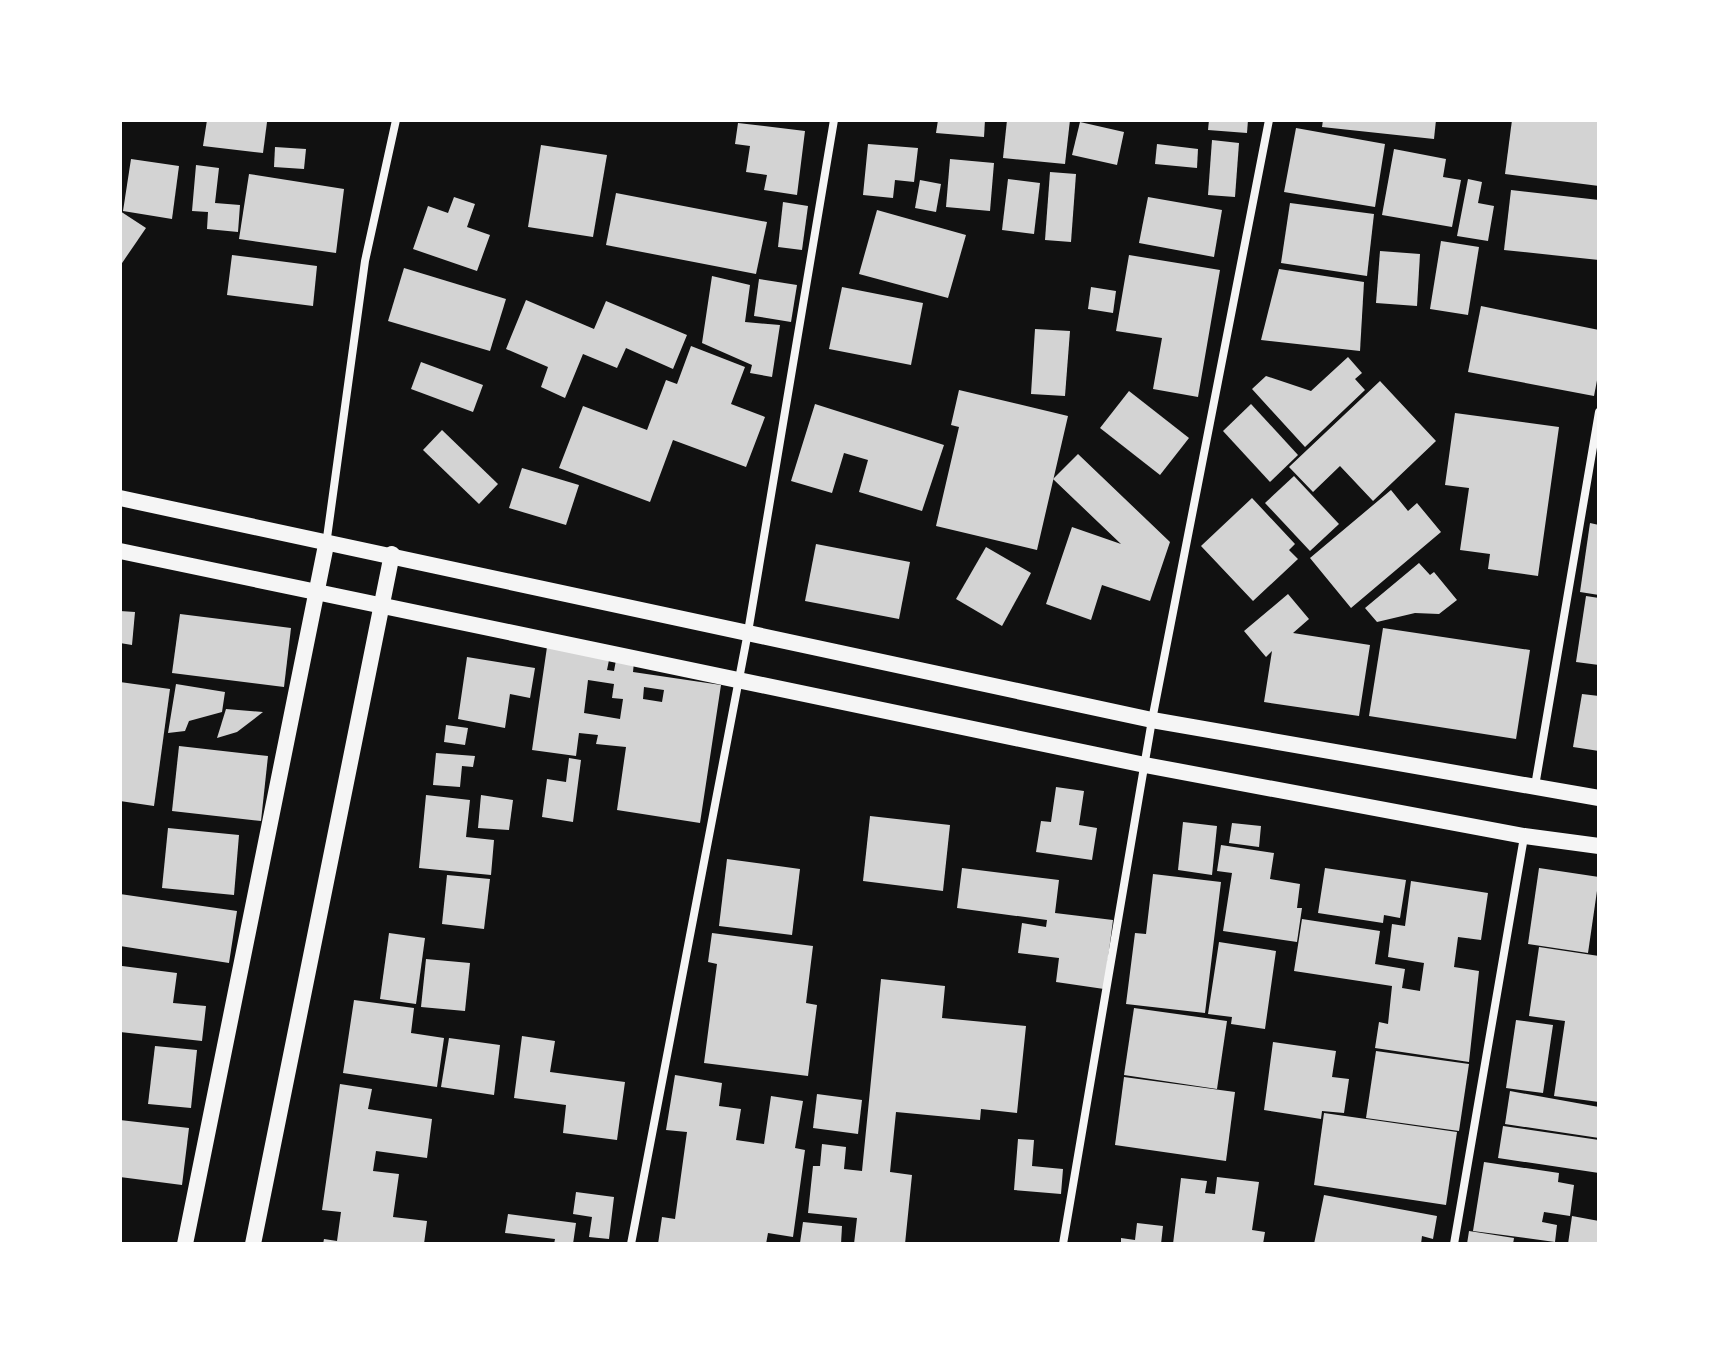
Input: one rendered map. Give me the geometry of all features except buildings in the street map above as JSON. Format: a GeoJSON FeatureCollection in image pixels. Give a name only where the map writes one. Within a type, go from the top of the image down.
{"type":"FeatureCollection","features":[{"type":"Feature","properties":{"kind":"main road"},"geometry":{"type":"LineString","coordinates":[[120,498],[326,545],[392,554],[1152,720],[1599,798]]}},
{"type":"Feature","properties":{"kind":"main road"},"geometry":{"type":"LineString","coordinates":[[185,1244],[326,545]]}},
{"type":"Feature","properties":{"kind":"main road"},"geometry":{"type":"LineString","coordinates":[[120,551],[316,593],[381,603],[1145,765],[1524,836],[1599,846]]}},
{"type":"Feature","properties":{"kind":"main road"},"geometry":{"type":"LineString","coordinates":[[253,1244],[392,554]]}},
{"type":"Feature","properties":{"kind":"street"},"geometry":{"type":"LineString","coordinates":[[326,545],[365,261],[396,120]]}},
{"type":"Feature","properties":{"kind":"street"},"geometry":{"type":"LineString","coordinates":[[631,1244],[748,632],[834,120]]}},
{"type":"Feature","properties":{"kind":"street"},"geometry":{"type":"LineString","coordinates":[[1063,1244],[1152,720],[1269,120]]}},
{"type":"Feature","properties":{"kind":"street"},"geometry":{"type":"LineString","coordinates":[[1535,786],[1599,412]]}},
{"type":"Feature","properties":{"kind":"street"},"geometry":{"type":"LineString","coordinates":[[1454,1244],[1524,836]]}}]}
